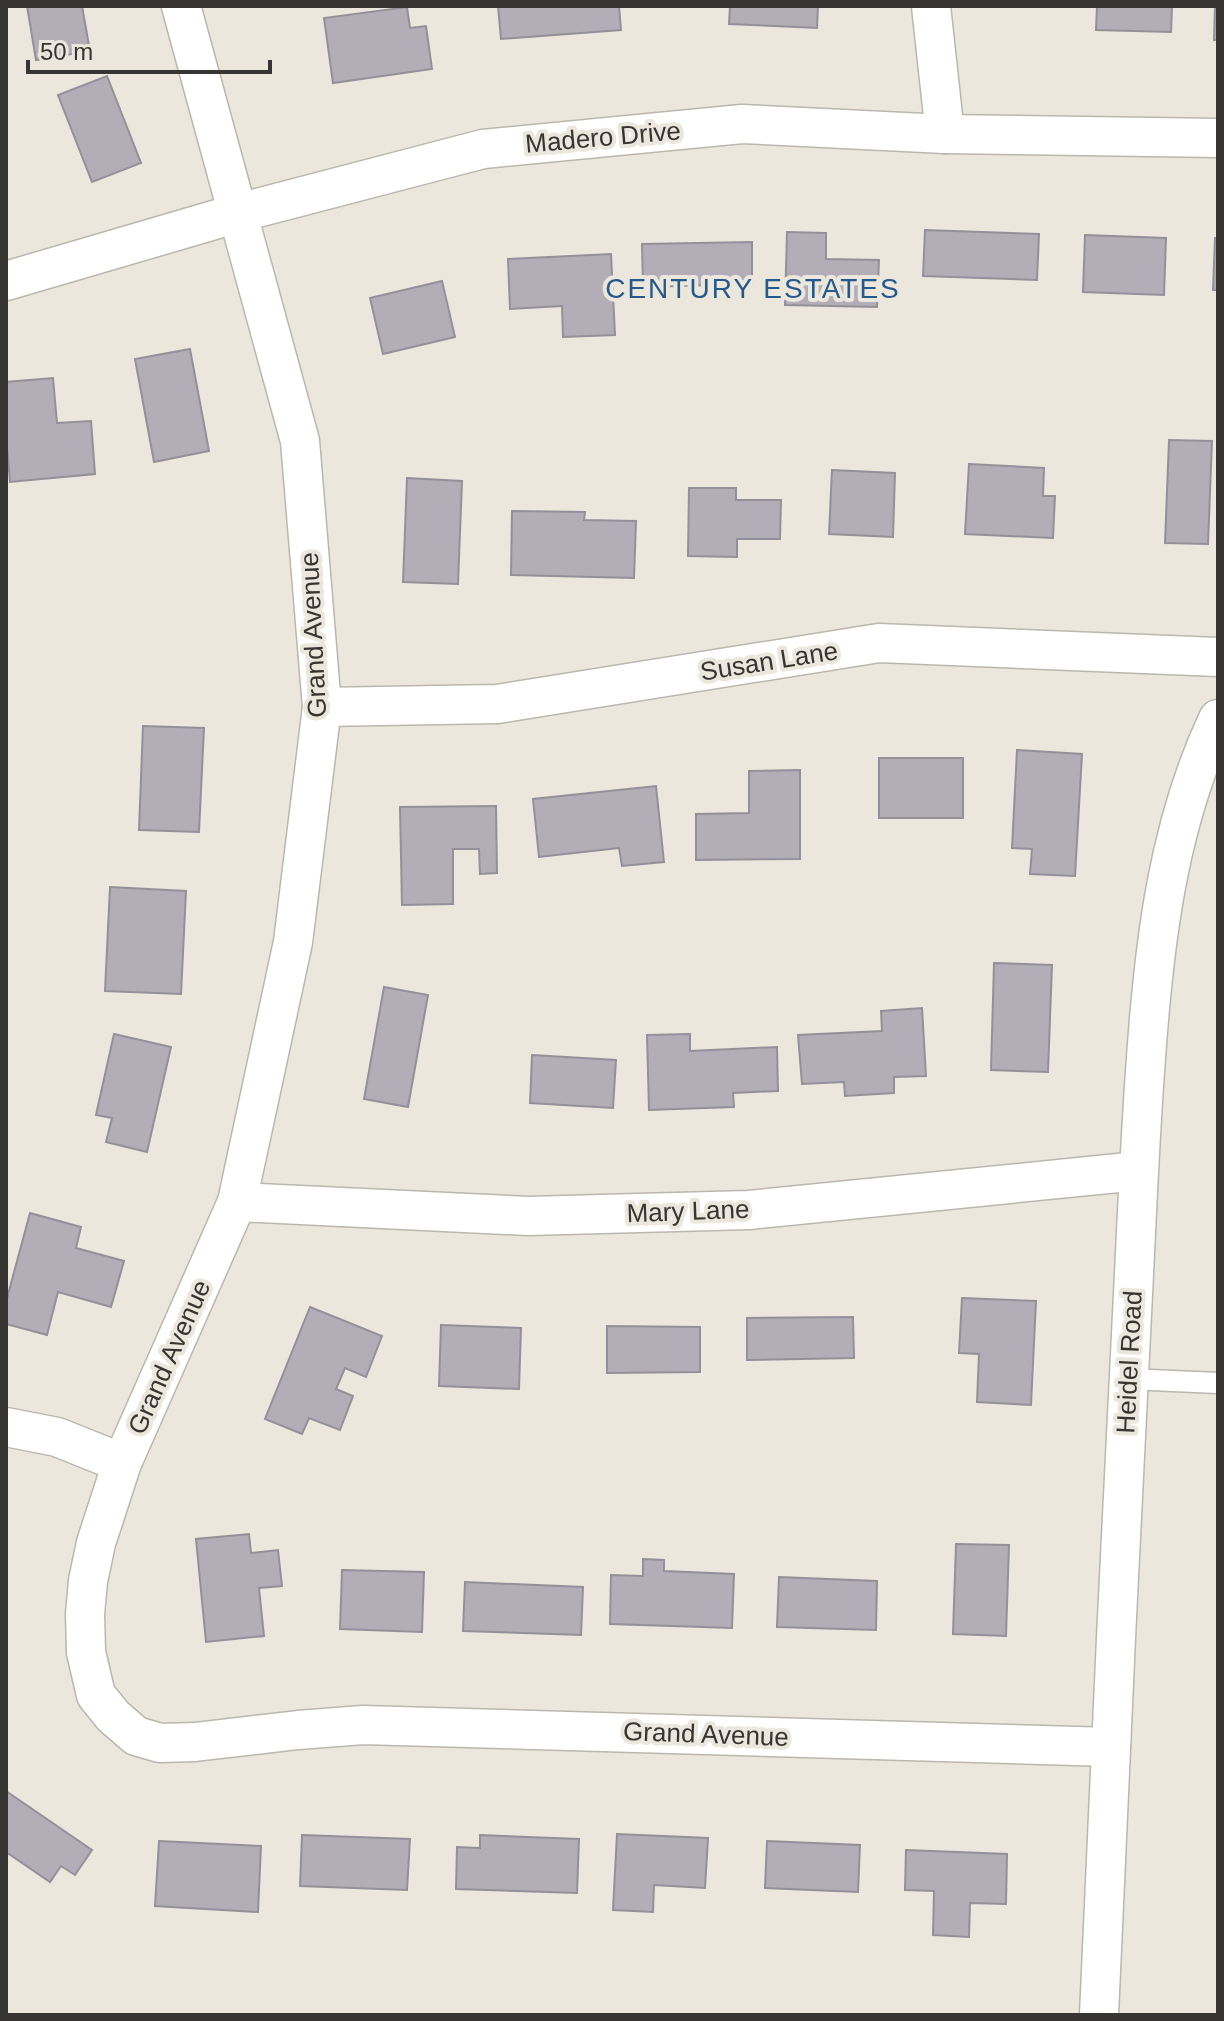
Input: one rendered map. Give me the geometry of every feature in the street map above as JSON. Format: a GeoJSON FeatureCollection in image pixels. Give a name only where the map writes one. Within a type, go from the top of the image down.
{"type":"FeatureCollection","features":[{"type":"Feature","properties":{"kind":"street","name":"Grand Avenue"},"geometry":{"type":"LineString","coordinates":[[181,6],[300,441],[322,707],[293,942],[237,1202],[122,1463],[96,1543],[85,1614],[86,1652],[96,1695],[113,1716],[136,1736],[160,1743],[363,1725],[1111,1747]]}},
{"type":"Feature","properties":{"kind":"street"},"geometry":{"type":"LineString","coordinates":[[931,6],[945,134]]}},
{"type":"Feature","properties":{"kind":"street","name":"Madero Drive"},"geometry":{"type":"LineString","coordinates":[[6,281],[238,213],[483,149],[742,124],[945,134],[1218,138]]}},
{"type":"Feature","properties":{"kind":"street","name":"Susan Lane"},"geometry":{"type":"LineString","coordinates":[[322,707],[497,704],[879,643],[1218,657]]}},
{"type":"Feature","properties":{"kind":"street","name":"Heidel Road"},"geometry":{"type":"LineString","coordinates":[[1099,2015],[1138,1171],[1151,990],[1161,916],[1182,820],[1207,742],[1218,719]]}},
{"type":"Feature","properties":{"kind":"street","name":"Mary Lane"},"geometry":{"type":"LineString","coordinates":[[237,1202],[528,1216],[749,1210],[1138,1171]]}},
{"type":"Feature","properties":{"kind":"street"},"geometry":{"type":"LineString","coordinates":[[6,1427],[57,1437],[122,1463]]}},
{"type":"Feature","properties":{"kind":"lane"},"geometry":{"type":"LineString","coordinates":[[1128,1379],[1218,1383]]}},
{"type":"Feature","properties":{"kind":"building"},"geometry":{"type":"Polygon","coordinates":[[[27,6],[82,6],[90,51],[36,60],[27,6]]]}},
{"type":"Feature","properties":{"kind":"building"},"geometry":{"type":"Polygon","coordinates":[[[498,6],[619,6],[621,30],[501,39],[498,6]]]}},
{"type":"Feature","properties":{"kind":"building"},"geometry":{"type":"Polygon","coordinates":[[[730,6],[818,6],[817,28],[729,24],[730,6]]]}},
{"type":"Feature","properties":{"kind":"building"},"geometry":{"type":"Polygon","coordinates":[[[1097,6],[1172,6],[1171,32],[1096,30],[1097,6]]]}},
{"type":"Feature","properties":{"kind":"building"},"geometry":{"type":"Polygon","coordinates":[[[1215,6],[1218,6],[1218,40],[1214,40],[1215,6]]]}},
{"type":"Feature","properties":{"kind":"building"},"geometry":{"type":"Polygon","coordinates":[[[407,7],[410,28],[426,26],[432,69],[333,83],[324,18],[407,7]]]}},
{"type":"Feature","properties":{"kind":"building"},"geometry":{"type":"Polygon","coordinates":[[[107,76],[141,163],[92,182],[58,95],[107,76]]]}},
{"type":"Feature","properties":{"kind":"building"},"geometry":{"type":"Polygon","coordinates":[[[925,230],[1039,234],[1037,280],[923,276],[925,230]]]}},
{"type":"Feature","properties":{"kind":"building"},"geometry":{"type":"Polygon","coordinates":[[[787,232],[826,233],[826,259],[879,260],[877,307],[785,305],[787,232]]]}},
{"type":"Feature","properties":{"kind":"building"},"geometry":{"type":"Polygon","coordinates":[[[1085,235],[1166,238],[1164,295],[1083,292],[1085,235]]]}},
{"type":"Feature","properties":{"kind":"building"},"geometry":{"type":"Polygon","coordinates":[[[1215,238],[1218,238],[1218,290],[1213,290],[1215,238]]]}},
{"type":"Feature","properties":{"kind":"building"},"geometry":{"type":"Polygon","coordinates":[[[752,242],[752,284],[643,287],[642,244],[752,242]]]}},
{"type":"Feature","properties":{"kind":"building"},"geometry":{"type":"Polygon","coordinates":[[[611,254],[615,335],[563,337],[562,306],[510,309],[508,259],[611,254]]]}},
{"type":"Feature","properties":{"kind":"building"},"geometry":{"type":"Polygon","coordinates":[[[442,281],[455,337],[383,354],[370,298],[442,281]]]}},
{"type":"Feature","properties":{"kind":"building"},"geometry":{"type":"Polygon","coordinates":[[[190,349],[209,451],[154,462],[135,359],[190,349]]]}},
{"type":"Feature","properties":{"kind":"building"},"geometry":{"type":"Polygon","coordinates":[[[53,378],[57,423],[91,421],[95,474],[10,482],[6,382],[53,378]]]}},
{"type":"Feature","properties":{"kind":"building"},"geometry":{"type":"Polygon","coordinates":[[[1169,440],[1212,441],[1208,544],[1165,543],[1169,440]]]}},
{"type":"Feature","properties":{"kind":"building"},"geometry":{"type":"Polygon","coordinates":[[[969,464],[1044,468],[1043,496],[1055,496],[1053,538],[965,534],[969,464]]]}},
{"type":"Feature","properties":{"kind":"building"},"geometry":{"type":"Polygon","coordinates":[[[832,470],[895,473],[893,537],[829,534],[832,470]]]}},
{"type":"Feature","properties":{"kind":"building"},"geometry":{"type":"Polygon","coordinates":[[[407,478],[462,481],[458,584],[403,582],[407,478]]]}},
{"type":"Feature","properties":{"kind":"building"},"geometry":{"type":"Polygon","coordinates":[[[689,488],[736,488],[736,500],[781,500],[780,539],[737,539],[737,557],[688,556],[689,488]]]}},
{"type":"Feature","properties":{"kind":"building"},"geometry":{"type":"Polygon","coordinates":[[[512,511],[585,512],[584,520],[636,521],[634,578],[511,575],[512,511]]]}},
{"type":"Feature","properties":{"kind":"building"},"geometry":{"type":"Polygon","coordinates":[[[143,726],[204,728],[199,832],[139,830],[143,726]]]}},
{"type":"Feature","properties":{"kind":"building"},"geometry":{"type":"Polygon","coordinates":[[[1017,750],[1082,754],[1075,876],[1030,874],[1032,849],[1012,848],[1017,750]]]}},
{"type":"Feature","properties":{"kind":"building"},"geometry":{"type":"Polygon","coordinates":[[[879,758],[963,758],[963,818],[879,818],[879,758]]]}},
{"type":"Feature","properties":{"kind":"building"},"geometry":{"type":"Polygon","coordinates":[[[800,770],[800,859],[696,860],[696,814],[749,813],[749,771],[800,770]]]}},
{"type":"Feature","properties":{"kind":"building"},"geometry":{"type":"Polygon","coordinates":[[[656,786],[664,862],[622,866],[619,848],[539,857],[533,799],[656,786]]]}},
{"type":"Feature","properties":{"kind":"building"},"geometry":{"type":"Polygon","coordinates":[[[496,806],[497,873],[480,874],[479,849],[453,849],[453,904],[402,905],[400,807],[496,806]]]}},
{"type":"Feature","properties":{"kind":"building"},"geometry":{"type":"Polygon","coordinates":[[[110,887],[186,891],[181,994],[105,991],[110,887]]]}},
{"type":"Feature","properties":{"kind":"building"},"geometry":{"type":"Polygon","coordinates":[[[994,963],[1052,965],[1048,1072],[991,1070],[994,963]]]}},
{"type":"Feature","properties":{"kind":"building"},"geometry":{"type":"Polygon","coordinates":[[[384,987],[428,995],[408,1107],[364,1099],[384,987]]]}},
{"type":"Feature","properties":{"kind":"building"},"geometry":{"type":"Polygon","coordinates":[[[922,1008],[926,1076],[894,1077],[894,1093],[845,1096],[844,1082],[802,1084],[798,1035],[882,1031],[881,1011],[922,1008]]]}},
{"type":"Feature","properties":{"kind":"building"},"geometry":{"type":"Polygon","coordinates":[[[114,1034],[171,1047],[147,1152],[106,1142],[112,1118],[96,1115],[114,1034]]]}},
{"type":"Feature","properties":{"kind":"building"},"geometry":{"type":"Polygon","coordinates":[[[690,1034],[690,1051],[777,1047],[778,1091],[733,1093],[734,1107],[649,1110],[647,1035],[690,1034]]]}},
{"type":"Feature","properties":{"kind":"building"},"geometry":{"type":"Polygon","coordinates":[[[532,1055],[616,1060],[613,1108],[530,1103],[532,1055]]]}},
{"type":"Feature","properties":{"kind":"building"},"geometry":{"type":"Polygon","coordinates":[[[30,1213],[81,1227],[76,1248],[124,1261],[111,1307],[58,1292],[47,1335],[6,1324],[6,1302],[30,1213]]]}},
{"type":"Feature","properties":{"kind":"building"},"geometry":{"type":"Polygon","coordinates":[[[962,1298],[1036,1301],[1031,1405],[977,1402],[979,1354],[959,1353],[962,1298]]]}},
{"type":"Feature","properties":{"kind":"building"},"geometry":{"type":"Polygon","coordinates":[[[310,1307],[382,1336],[366,1377],[345,1368],[336,1389],[353,1396],[340,1430],[309,1418],[302,1434],[265,1419],[310,1307]]]}},
{"type":"Feature","properties":{"kind":"building"},"geometry":{"type":"Polygon","coordinates":[[[853,1317],[854,1358],[747,1360],[747,1318],[853,1317]]]}},
{"type":"Feature","properties":{"kind":"building"},"geometry":{"type":"Polygon","coordinates":[[[441,1325],[521,1328],[519,1389],[439,1386],[441,1325]]]}},
{"type":"Feature","properties":{"kind":"building"},"geometry":{"type":"Polygon","coordinates":[[[607,1326],[700,1327],[700,1372],[607,1373],[607,1326]]]}},
{"type":"Feature","properties":{"kind":"building"},"geometry":{"type":"Polygon","coordinates":[[[249,1534],[251,1553],[278,1550],[282,1586],[259,1588],[264,1636],[206,1642],[196,1539],[249,1534]]]}},
{"type":"Feature","properties":{"kind":"building"},"geometry":{"type":"Polygon","coordinates":[[[956,1544],[1009,1545],[1006,1636],[953,1634],[956,1544]]]}},
{"type":"Feature","properties":{"kind":"building"},"geometry":{"type":"Polygon","coordinates":[[[643,1559],[664,1560],[664,1571],[734,1574],[732,1628],[610,1624],[611,1575],[643,1576],[643,1559]]]}},
{"type":"Feature","properties":{"kind":"building"},"geometry":{"type":"Polygon","coordinates":[[[342,1570],[424,1572],[422,1632],[340,1629],[342,1570]]]}},
{"type":"Feature","properties":{"kind":"building"},"geometry":{"type":"Polygon","coordinates":[[[779,1577],[877,1581],[876,1630],[777,1627],[779,1577]]]}},
{"type":"Feature","properties":{"kind":"building"},"geometry":{"type":"Polygon","coordinates":[[[465,1582],[583,1587],[581,1635],[463,1631],[465,1582]]]}},
{"type":"Feature","properties":{"kind":"building"},"geometry":{"type":"Polygon","coordinates":[[[6,1791],[92,1850],[75,1875],[61,1866],[50,1882],[6,1852],[6,1791]]]}},
{"type":"Feature","properties":{"kind":"building"},"geometry":{"type":"Polygon","coordinates":[[[617,1834],[708,1838],[705,1888],[654,1885],[653,1912],[613,1910],[617,1834]]]}},
{"type":"Feature","properties":{"kind":"building"},"geometry":{"type":"Polygon","coordinates":[[[302,1835],[410,1839],[407,1890],[300,1886],[302,1835]]]}},
{"type":"Feature","properties":{"kind":"building"},"geometry":{"type":"Polygon","coordinates":[[[480,1835],[579,1839],[577,1893],[456,1889],[457,1847],[480,1848],[480,1835]]]}},
{"type":"Feature","properties":{"kind":"building"},"geometry":{"type":"Polygon","coordinates":[[[159,1841],[261,1846],[258,1912],[155,1906],[159,1841]]]}},
{"type":"Feature","properties":{"kind":"building"},"geometry":{"type":"Polygon","coordinates":[[[767,1841],[860,1845],[858,1892],[765,1888],[767,1841]]]}},
{"type":"Feature","properties":{"kind":"building"},"geometry":{"type":"Polygon","coordinates":[[[906,1850],[1007,1854],[1006,1904],[970,1903],[969,1937],[933,1935],[934,1891],[905,1890],[906,1850]]]}},
{"type":"Feature","properties":{"kind":"district","name":"CENTURY ESTATES"},"geometry":{"type":"Point","coordinates":[753,288]}}]}
